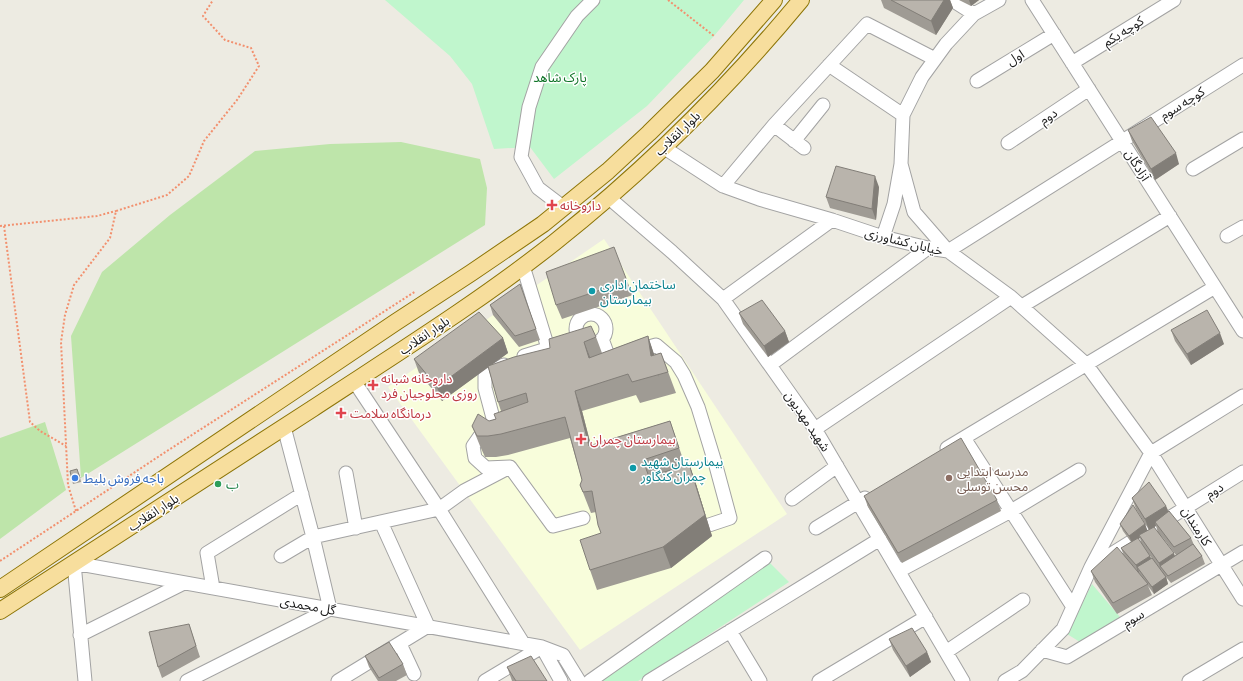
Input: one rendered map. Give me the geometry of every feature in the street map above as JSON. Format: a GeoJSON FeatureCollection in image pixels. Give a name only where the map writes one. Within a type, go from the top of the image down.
{"type":"FeatureCollection","features":[{"type":"Feature","properties":{"kind":"main road","name":"بلوار انقلاب"},"geometry":{"type":"LineString","coordinates":[[0,589],[542,224],[608,171],[649,133],[712,71],[774,0]]}},
{"type":"Feature","properties":{"kind":"main road","name":"بلوار انقلاب"},"geometry":{"type":"LineString","coordinates":[[0,611],[354,381],[484,294],[555,242],[608,197],[733,78],[801,0]]}},
{"type":"Feature","properties":{"kind":"street"},"geometry":{"type":"LineString","coordinates":[[563,207],[538,188],[521,157],[529,107],[542,67],[577,16],[592,0]]}},
{"type":"Feature","properties":{"kind":"street"},"geometry":{"type":"LineString","coordinates":[[952,0],[974,14]]}},
{"type":"Feature","properties":{"kind":"street"},"geometry":{"type":"LineString","coordinates":[[883,237],[894,204],[901,164],[903,115],[922,77],[946,44],[974,14],[999,0]]}},
{"type":"Feature","properties":{"kind":"street","name":"آزادگان"},"geometry":{"type":"LineString","coordinates":[[1032,0],[1243,331]]}},
{"type":"Feature","properties":{"kind":"street","name":"کوچه یکم"},"geometry":{"type":"LineString","coordinates":[[1072,63],[1174,0]]}},
{"type":"Feature","properties":{"kind":"street"},"geometry":{"type":"LineString","coordinates":[[723,186],[774,125],[867,24],[935,59]]}},
{"type":"Feature","properties":{"kind":"street","name":"اول"},"geometry":{"type":"LineString","coordinates":[[977,81],[1054,34]]}},
{"type":"Feature","properties":{"kind":"street"},"geometry":{"type":"LineString","coordinates":[[830,65],[903,115]]}},
{"type":"Feature","properties":{"kind":"street","name":"کوچه سوم"},"geometry":{"type":"LineString","coordinates":[[948,251],[1243,65]]}},
{"type":"Feature","properties":{"kind":"street","name":"دوم"},"geometry":{"type":"LineString","coordinates":[[1008,143],[1089,89]]}},
{"type":"Feature","properties":{"kind":"street"},"geometry":{"type":"LineString","coordinates":[[774,125],[799,144],[823,105]]}},
{"type":"Feature","properties":{"kind":"street"},"geometry":{"type":"LineString","coordinates":[[1193,169],[1243,139]]}},
{"type":"Feature","properties":{"kind":"street","name":"خیابان کشاورزی"},"geometry":{"type":"LineString","coordinates":[[663,146],[723,186],[759,199],[832,220],[883,237],[928,248],[948,251],[1022,306],[1086,364],[1151,453]]}},
{"type":"Feature","properties":{"kind":"street"},"geometry":{"type":"LineString","coordinates":[[901,164],[914,212],[948,251]]}},
{"type":"Feature","properties":{"kind":"street","name":"شهید مهدیون"},"geometry":{"type":"LineString","coordinates":[[608,197],[672,252],[722,299],[815,429],[963,681]]}},
{"type":"Feature","properties":{"kind":"street"},"geometry":{"type":"LineString","coordinates":[[1022,306],[1170,216]]}},
{"type":"Feature","properties":{"kind":"street"},"geometry":{"type":"LineString","coordinates":[[722,299],[832,220]]}},
{"type":"Feature","properties":{"kind":"street"},"geometry":{"type":"LineString","coordinates":[[1226,236],[1243,227]]}},
{"type":"Feature","properties":{"kind":"street"},"geometry":{"type":"LineString","coordinates":[[770,365],[928,248]]}},
{"type":"Feature","properties":{"kind":"street"},"geometry":{"type":"LineString","coordinates":[[523,266],[548,348]]}},
{"type":"Feature","properties":{"kind":"street"},"geometry":{"type":"LineString","coordinates":[[938,454],[1215,287]]}},
{"type":"Feature","properties":{"kind":"street"},"geometry":{"type":"LineString","coordinates":[[815,429],[1011,297]]}},
{"type":"Feature","properties":{"kind":"street"},"geometry":{"type":"LineString","coordinates":[[589,314],[599,316],[605,324],[606,330],[602,339],[593,344],[583,343],[579,339],[576,326],[581,318],[589,314]]}},
{"type":"Feature","properties":{"kind":"street"},"geometry":{"type":"LineString","coordinates":[[510,467],[486,468],[475,458],[473,446],[480,436],[486,434],[493,428],[494,418],[484,388],[485,376],[510,362],[548,348],[579,339]]}},
{"type":"Feature","properties":{"kind":"street"},"geometry":{"type":"LineString","coordinates":[[602,339],[609,358],[656,345],[676,362],[684,375],[698,407],[730,518],[703,527]]}},
{"type":"Feature","properties":{"kind":"street"},"geometry":{"type":"LineString","coordinates":[[354,381],[439,509],[523,643]]}},
{"type":"Feature","properties":{"kind":"street"},"geometry":{"type":"LineString","coordinates":[[1005,681],[1022,671],[1063,629],[1091,567],[1151,453],[1243,396]]}},
{"type":"Feature","properties":{"kind":"street"},"geometry":{"type":"LineString","coordinates":[[187,681],[330,609],[284,427]]}},
{"type":"Feature","properties":{"kind":"street"},"geometry":{"type":"LineString","coordinates":[[964,438],[1073,607]]}},
{"type":"Feature","properties":{"kind":"street","name":"کارمندان"},"geometry":{"type":"LineString","coordinates":[[1151,453],[1243,599]]}},
{"type":"Feature","properties":{"kind":"street"},"geometry":{"type":"LineString","coordinates":[[792,499],[838,466]]}},
{"type":"Feature","properties":{"kind":"street"},"geometry":{"type":"LineString","coordinates":[[281,556],[313,537],[439,509],[464,491],[510,467]]}},
{"type":"Feature","properties":{"kind":"street"},"geometry":{"type":"LineString","coordinates":[[510,467],[554,526],[583,518]]}},
{"type":"Feature","properties":{"kind":"street"},"geometry":{"type":"LineString","coordinates":[[899,571],[1011,511],[1079,470]]}},
{"type":"Feature","properties":{"kind":"street","name":"دوم"},"geometry":{"type":"LineString","coordinates":[[1186,508],[1243,472]]}},
{"type":"Feature","properties":{"kind":"street"},"geometry":{"type":"LineString","coordinates":[[346,473],[356,528]]}},
{"type":"Feature","properties":{"kind":"street"},"geometry":{"type":"LineString","coordinates":[[816,528],[878,490]]}},
{"type":"Feature","properties":{"kind":"street"},"geometry":{"type":"LineString","coordinates":[[213,588],[208,552],[302,494]]}},
{"type":"Feature","properties":{"kind":"street"},"geometry":{"type":"LineString","coordinates":[[1091,567],[1186,508]]}},
{"type":"Feature","properties":{"kind":"street"},"geometry":{"type":"LineString","coordinates":[[338,681],[428,626],[381,522]]}},
{"type":"Feature","properties":{"kind":"street"},"geometry":{"type":"LineString","coordinates":[[649,681],[880,539]]}},
{"type":"Feature","properties":{"kind":"street","name":"سوم"},"geometry":{"type":"LineString","coordinates":[[1042,650],[1067,657],[1243,552]]}},
{"type":"Feature","properties":{"kind":"street"},"geometry":{"type":"LineString","coordinates":[[590,681],[766,558]]}},
{"type":"Feature","properties":{"kind":"street"},"geometry":{"type":"LineString","coordinates":[[74,563],[85,681]]}},
{"type":"Feature","properties":{"kind":"street","name":"گل محمدی"},"geometry":{"type":"LineString","coordinates":[[74,563],[542,647],[563,655],[579,681]]}},
{"type":"Feature","properties":{"kind":"street"},"geometry":{"type":"LineString","coordinates":[[80,635],[184,583]]}},
{"type":"Feature","properties":{"kind":"street"},"geometry":{"type":"LineString","coordinates":[[946,652],[1023,600]]}},
{"type":"Feature","properties":{"kind":"street"},"geometry":{"type":"LineString","coordinates":[[819,681],[926,617]]}},
{"type":"Feature","properties":{"kind":"street"},"geometry":{"type":"LineString","coordinates":[[730,631],[760,681]]}},
{"type":"Feature","properties":{"kind":"street"},"geometry":{"type":"LineString","coordinates":[[400,644],[414,674]]}},
{"type":"Feature","properties":{"kind":"street"},"geometry":{"type":"LineString","coordinates":[[485,681],[542,647],[560,681]]}},
{"type":"Feature","properties":{"kind":"street"},"geometry":{"type":"LineString","coordinates":[[1189,681],[1243,649]]}},
{"type":"Feature","properties":{"kind":"path"},"geometry":{"type":"LineString","coordinates":[[0,226],[97,216],[116,211],[167,195],[189,176],[204,141],[237,100],[258,66],[251,48],[225,40],[203,16],[213,0]]}},
{"type":"Feature","properties":{"kind":"path"},"geometry":{"type":"LineString","coordinates":[[668,0],[714,36]]}},
{"type":"Feature","properties":{"kind":"path"},"geometry":{"type":"LineString","coordinates":[[76,511],[68,485],[61,342],[65,315],[74,285],[110,238],[116,211]]}},
{"type":"Feature","properties":{"kind":"path"},"geometry":{"type":"LineString","coordinates":[[4,226],[30,422],[40,431],[66,446]]}},
{"type":"Feature","properties":{"kind":"path"},"geometry":{"type":"LineString","coordinates":[[0,561],[180,442],[417,290]]}},
{"type":"Feature","properties":{"kind":"shaded area","name":"بیمارستان چمران"},"geometry":{"type":"Polygon","coordinates":[[[604,239],[787,514],[580,650],[388,387],[604,239]]]}},
{"type":"Feature","properties":{"kind":"green space","name":"پارک شاهد"},"geometry":{"type":"Polygon","coordinates":[[[385,0],[744,0],[714,36],[647,106],[554,179],[530,147],[494,149],[472,84],[450,56],[385,0]]]}},
{"type":"Feature","properties":{"kind":"green space"},"geometry":{"type":"Polygon","coordinates":[[[401,142],[480,159],[487,188],[485,225],[81,478],[71,336],[102,272],[170,215],[255,151],[330,144],[401,142]]]}},
{"type":"Feature","properties":{"kind":"green space"},"geometry":{"type":"Polygon","coordinates":[[[45,422],[66,490],[0,539],[0,438],[45,422]]]}},
{"type":"Feature","properties":{"kind":"green space"},"geometry":{"type":"Polygon","coordinates":[[[765,558],[789,582],[638,681],[597,681],[765,558]]]}},
{"type":"Feature","properties":{"kind":"green space"},"geometry":{"type":"Polygon","coordinates":[[[1092,584],[1120,617],[1080,642],[1067,634],[1092,584]]]}},
{"type":"Feature","properties":{"kind":"building"},"geometry":{"type":"Polygon","coordinates":[[[891,0],[944,0],[931,21],[891,0]]]}},
{"type":"Feature","properties":{"kind":"building"},"geometry":{"type":"Polygon","coordinates":[[[1151,117],[1176,153],[1151,169],[1128,130],[1151,117]]]}},
{"type":"Feature","properties":{"kind":"building"},"geometry":{"type":"Polygon","coordinates":[[[836,166],[875,176],[872,209],[826,197],[836,166]]]}},
{"type":"Feature","properties":{"kind":"building"},"geometry":{"type":"Polygon","coordinates":[[[614,247],[627,281],[556,305],[546,272],[614,247]]]}},
{"type":"Feature","properties":{"kind":"building"},"geometry":{"type":"Polygon","coordinates":[[[520,284],[536,329],[515,336],[490,305],[520,284]]]}},
{"type":"Feature","properties":{"kind":"building"},"geometry":{"type":"Polygon","coordinates":[[[762,300],[785,331],[764,346],[739,313],[762,300]]]}},
{"type":"Feature","properties":{"kind":"building"},"geometry":{"type":"Polygon","coordinates":[[[1207,310],[1220,333],[1187,354],[1171,330],[1207,310]]]}},
{"type":"Feature","properties":{"kind":"building"},"geometry":{"type":"Polygon","coordinates":[[[479,312],[503,338],[437,387],[414,359],[479,312]]]}},
{"type":"Feature","properties":{"kind":"building","name":"بیمارستان شهید چمران کنگاور"},"geometry":{"type":"Polygon","coordinates":[[[591,326],[596,337],[584,342],[589,358],[648,336],[651,356],[661,353],[668,372],[632,382],[628,374],[575,391],[589,446],[670,421],[679,448],[643,460],[649,477],[689,464],[705,515],[663,547],[590,570],[580,540],[601,533],[598,525],[592,491],[583,492],[580,485],[582,480],[565,417],[488,436],[477,436],[472,426],[478,414],[489,421],[496,419],[494,414],[528,402],[526,393],[498,402],[488,366],[514,357],[550,348],[549,339],[591,326]]]}},
{"type":"Feature","properties":{"kind":"building","name":"مدرسه ابتدایی محسن توسلی"},"geometry":{"type":"Polygon","coordinates":[[[961,438],[997,500],[898,553],[864,496],[961,438]]]}},
{"type":"Feature","properties":{"kind":"building"},"geometry":{"type":"Polygon","coordinates":[[[77,469],[80,478],[72,480],[70,471],[77,469]]]}},
{"type":"Feature","properties":{"kind":"building"},"geometry":{"type":"Polygon","coordinates":[[[1149,482],[1166,506],[1145,519],[1132,498],[1149,482]]]}},
{"type":"Feature","properties":{"kind":"building"},"geometry":{"type":"Polygon","coordinates":[[[1133,505],[1145,524],[1129,536],[1120,524],[1133,505]]]}},
{"type":"Feature","properties":{"kind":"building"},"geometry":{"type":"Polygon","coordinates":[[[1169,511],[1191,538],[1174,547],[1155,522],[1169,511]]]}},
{"type":"Feature","properties":{"kind":"building"},"geometry":{"type":"Polygon","coordinates":[[[1154,527],[1174,553],[1159,563],[1139,535],[1154,527]]]}},
{"type":"Feature","properties":{"kind":"building"},"geometry":{"type":"Polygon","coordinates":[[[1138,538],[1150,556],[1136,565],[1121,548],[1138,538]]]}},
{"type":"Feature","properties":{"kind":"building"},"geometry":{"type":"Polygon","coordinates":[[[1193,544],[1202,556],[1168,576],[1160,566],[1193,544]]]}},
{"type":"Feature","properties":{"kind":"building"},"geometry":{"type":"Polygon","coordinates":[[[1117,547],[1148,584],[1113,603],[1091,571],[1117,547]]]}},
{"type":"Feature","properties":{"kind":"building"},"geometry":{"type":"Polygon","coordinates":[[[1152,558],[1166,577],[1152,587],[1137,567],[1152,558]]]}},
{"type":"Feature","properties":{"kind":"building"},"geometry":{"type":"Polygon","coordinates":[[[189,624],[196,646],[158,667],[149,632],[189,624]]]}},
{"type":"Feature","properties":{"kind":"building"},"geometry":{"type":"Polygon","coordinates":[[[912,628],[927,652],[906,666],[889,639],[912,628]]]}},
{"type":"Feature","properties":{"kind":"building"},"geometry":{"type":"Polygon","coordinates":[[[389,642],[403,664],[379,678],[365,656],[389,642]]]}},
{"type":"Feature","properties":{"kind":"building"},"geometry":{"type":"Polygon","coordinates":[[[531,656],[547,681],[516,681],[507,667],[531,656]]]}},
{"type":"Feature","properties":{"kind":"place","name":"داروخانه"},"geometry":{"type":"Point","coordinates":[552,205]}},
{"type":"Feature","properties":{"kind":"place","name":"ساختمان اداری بیمارستان"},"geometry":{"type":"Point","coordinates":[592,291]}},
{"type":"Feature","properties":{"kind":"place","name":"داروخانه شبانه روزی محلوجیان فرد"},"geometry":{"type":"Point","coordinates":[373,385]}},
{"type":"Feature","properties":{"kind":"place","name":"درمانگاه سلامت"},"geometry":{"type":"Point","coordinates":[341,413]}},
{"type":"Feature","properties":{"kind":"place","name":"بیمارستان چمران"},"geometry":{"type":"Point","coordinates":[581,439]}},
{"type":"Feature","properties":{"kind":"place","name":"بیمارستان شهید چمران کنگاور"},"geometry":{"type":"Point","coordinates":[633,468]}},
{"type":"Feature","properties":{"kind":"place","name":"باجه فروش بلیط"},"geometry":{"type":"Point","coordinates":[75,478]}},
{"type":"Feature","properties":{"kind":"place","name":"مدرسه ابتدایی محسن توسلی"},"geometry":{"type":"Point","coordinates":[949,478]}},
{"type":"Feature","properties":{"kind":"place","name":"ب"},"geometry":{"type":"Point","coordinates":[218,484]}}]}
